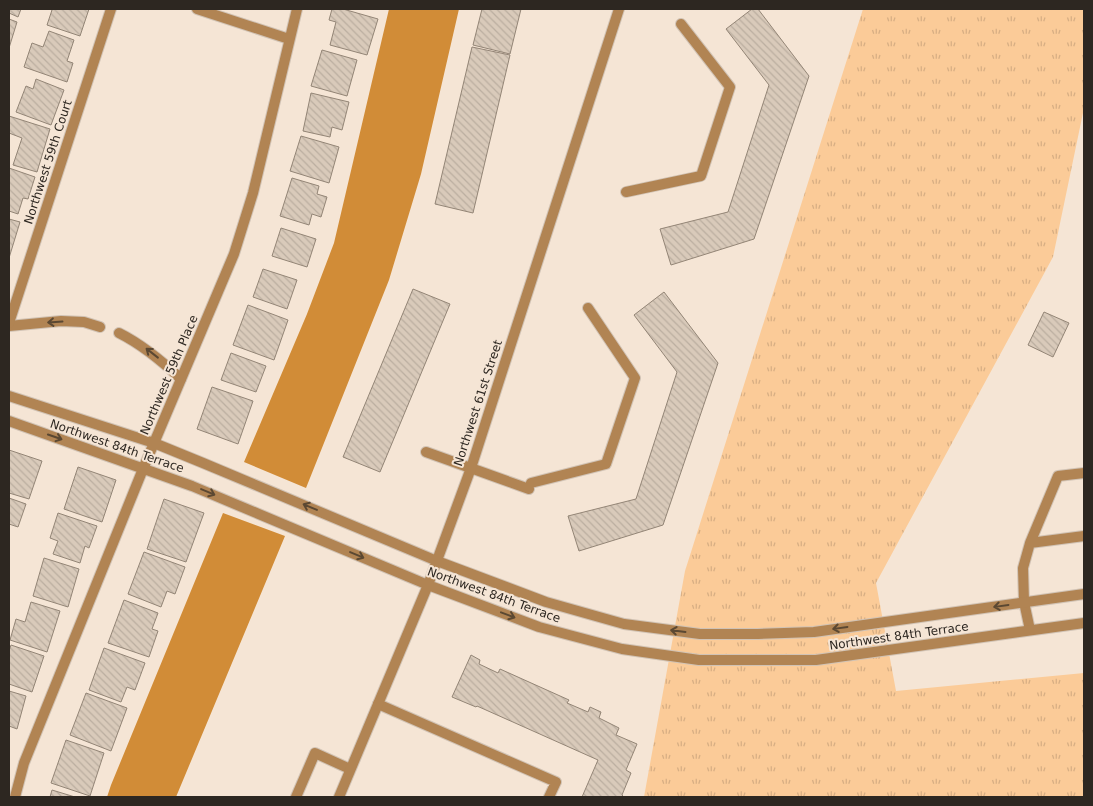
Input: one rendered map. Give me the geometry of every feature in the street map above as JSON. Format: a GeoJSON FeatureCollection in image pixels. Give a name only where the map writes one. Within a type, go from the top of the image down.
{"type":"FeatureCollection","features":[{"type":"Feature","properties":{"kind":"street","name":"Northwest 59th Court"},"geometry":{"type":"LineString","coordinates":[[9,324],[111,9]]}},
{"type":"Feature","properties":{"kind":"street"},"geometry":{"type":"LineString","coordinates":[[197,9],[289,39]]}},
{"type":"Feature","properties":{"kind":"street","name":"Northwest 59th Place"},"geometry":{"type":"LineString","coordinates":[[15,797],[24,763],[143,469],[234,254],[253,193],[297,9]]}},
{"type":"Feature","properties":{"kind":"street","name":"Northwest 61st Street"},"geometry":{"type":"LineString","coordinates":[[338,797],[428,585],[471,468],[620,9]]}},
{"type":"Feature","properties":{"kind":"street"},"geometry":{"type":"LineString","coordinates":[[626,192],[701,176],[730,87],[681,24]]}},
{"type":"Feature","properties":{"kind":"street"},"geometry":{"type":"LineString","coordinates":[[426,452],[530,486],[606,464],[635,378],[588,308]]}},
{"type":"Feature","properties":{"kind":"street"},"geometry":{"type":"LineString","coordinates":[[9,324],[61,321],[84,322],[100,327]]}},
{"type":"Feature","properties":{"kind":"street"},"geometry":{"type":"LineString","coordinates":[[119,333],[152,352],[181,380]]}},
{"type":"Feature","properties":{"kind":"street","name":"Northwest 84th Terrace"},"geometry":{"type":"LineString","coordinates":[[9,396],[154,444],[437,561],[546,602],[624,624],[700,634],[814,632],[1084,594]]}},
{"type":"Feature","properties":{"kind":"street","name":"Northwest 84th Terrace"},"geometry":{"type":"LineString","coordinates":[[9,421],[192,486],[428,585],[539,627],[622,649],[699,660],[816,660],[1084,623]]}},
{"type":"Feature","properties":{"kind":"street"},"geometry":{"type":"LineString","coordinates":[[1030,630],[1024,602],[1022,568],[1030,543],[1058,476],[1084,473]]}},
{"type":"Feature","properties":{"kind":"street"},"geometry":{"type":"LineString","coordinates":[[1030,543],[1084,536]]}},
{"type":"Feature","properties":{"kind":"street"},"geometry":{"type":"LineString","coordinates":[[378,704],[556,782],[548,797]]}},
{"type":"Feature","properties":{"kind":"street"},"geometry":{"type":"LineString","coordinates":[[296,797],[315,753],[350,769]]}},
{"type":"Feature","properties":{"kind":"green space"},"geometry":{"type":"Polygon","coordinates":[[[863,9],[1084,9],[1084,108],[1053,257],[876,583],[896,691],[1084,673],[1084,797],[644,797],[685,571],[863,9]]]}},
{"type":"Feature","properties":{"kind":"shaded area"},"geometry":{"type":"Polygon","coordinates":[[[389,9],[459,9],[421,174],[389,280],[306,488],[244,462],[307,314],[334,243],[389,9]]]}},
{"type":"Feature","properties":{"kind":"shaded area"},"geometry":{"type":"Polygon","coordinates":[[[223,513],[285,536],[176,797],[107,797],[111,785],[223,513]]]}},
{"type":"Feature","properties":{"kind":"building"},"geometry":{"type":"Polygon","coordinates":[[[9,9],[21,9],[18,17],[9,13],[9,9]]]}},
{"type":"Feature","properties":{"kind":"building"},"geometry":{"type":"Polygon","coordinates":[[[49,9],[89,9],[80,36],[47,25],[52,10],[49,9]]]}},
{"type":"Feature","properties":{"kind":"building"},"geometry":{"type":"Polygon","coordinates":[[[332,9],[343,9],[378,19],[367,55],[330,45],[336,22],[329,20],[332,9]]]}},
{"type":"Feature","properties":{"kind":"building"},"geometry":{"type":"Polygon","coordinates":[[[482,9],[521,9],[510,54],[473,45],[482,9]]]}},
{"type":"Feature","properties":{"kind":"building"},"geometry":{"type":"Polygon","coordinates":[[[752,9],[758,9],[809,76],[754,239],[671,265],[660,229],[728,212],[769,85],[726,29],[752,9]]]}},
{"type":"Feature","properties":{"kind":"building"},"geometry":{"type":"Polygon","coordinates":[[[9,19],[17,22],[9,48],[9,19]]]}},
{"type":"Feature","properties":{"kind":"building"},"geometry":{"type":"Polygon","coordinates":[[[49,31],[74,40],[67,61],[73,63],[67,82],[24,67],[32,43],[43,47],[49,31]]]}},
{"type":"Feature","properties":{"kind":"building"},"geometry":{"type":"Polygon","coordinates":[[[472,47],[510,55],[473,213],[435,204],[472,47]]]}},
{"type":"Feature","properties":{"kind":"building"},"geometry":{"type":"Polygon","coordinates":[[[322,50],[357,60],[347,96],[311,86],[322,50]]]}},
{"type":"Feature","properties":{"kind":"building"},"geometry":{"type":"Polygon","coordinates":[[[36,79],[64,90],[51,125],[16,112],[26,86],[33,89],[36,79]]]}},
{"type":"Feature","properties":{"kind":"building"},"geometry":{"type":"Polygon","coordinates":[[[311,93],[349,102],[342,130],[332,127],[330,137],[303,131],[311,93]]]}},
{"type":"Feature","properties":{"kind":"building"},"geometry":{"type":"Polygon","coordinates":[[[9,116],[50,129],[37,172],[13,165],[22,138],[9,133],[9,116]]]}},
{"type":"Feature","properties":{"kind":"building"},"geometry":{"type":"Polygon","coordinates":[[[301,136],[339,147],[329,183],[290,171],[301,136]]]}},
{"type":"Feature","properties":{"kind":"building"},"geometry":{"type":"Polygon","coordinates":[[[9,168],[35,177],[28,199],[23,198],[18,214],[9,211],[9,168]]]}},
{"type":"Feature","properties":{"kind":"building"},"geometry":{"type":"Polygon","coordinates":[[[292,178],[319,186],[317,194],[327,197],[321,217],[312,214],[309,225],[280,216],[292,178]]]}},
{"type":"Feature","properties":{"kind":"building"},"geometry":{"type":"Polygon","coordinates":[[[9,219],[20,222],[9,258],[9,219]]]}},
{"type":"Feature","properties":{"kind":"building"},"geometry":{"type":"Polygon","coordinates":[[[281,228],[316,239],[307,267],[272,256],[281,228]]]}},
{"type":"Feature","properties":{"kind":"building"},"geometry":{"type":"Polygon","coordinates":[[[263,269],[297,280],[287,309],[253,297],[263,269]]]}},
{"type":"Feature","properties":{"kind":"building"},"geometry":{"type":"Polygon","coordinates":[[[413,289],[450,304],[380,472],[343,457],[413,289]]]}},
{"type":"Feature","properties":{"kind":"building"},"geometry":{"type":"Polygon","coordinates":[[[664,292],[718,363],[663,525],[579,551],[568,516],[636,499],[677,372],[634,315],[664,292]]]}},
{"type":"Feature","properties":{"kind":"building"},"geometry":{"type":"Polygon","coordinates":[[[248,305],[288,320],[274,360],[233,345],[248,305]]]}},
{"type":"Feature","properties":{"kind":"building"},"geometry":{"type":"Polygon","coordinates":[[[1044,312],[1069,323],[1053,357],[1028,345],[1044,312]]]}},
{"type":"Feature","properties":{"kind":"building"},"geometry":{"type":"Polygon","coordinates":[[[231,353],[266,366],[256,392],[221,380],[231,353]]]}},
{"type":"Feature","properties":{"kind":"building"},"geometry":{"type":"Polygon","coordinates":[[[212,387],[253,401],[238,444],[197,429],[212,387]]]}},
{"type":"Feature","properties":{"kind":"building"},"geometry":{"type":"Polygon","coordinates":[[[9,450],[42,461],[29,499],[9,493],[9,450]]]}},
{"type":"Feature","properties":{"kind":"building"},"geometry":{"type":"Polygon","coordinates":[[[78,467],[116,480],[102,522],[64,509],[78,467]]]}},
{"type":"Feature","properties":{"kind":"building"},"geometry":{"type":"Polygon","coordinates":[[[9,498],[26,504],[18,527],[9,524],[9,498]]]}},
{"type":"Feature","properties":{"kind":"building"},"geometry":{"type":"Polygon","coordinates":[[[164,499],[204,513],[186,562],[147,549],[164,499]]]}},
{"type":"Feature","properties":{"kind":"building"},"geometry":{"type":"Polygon","coordinates":[[[58,513],[97,526],[89,548],[85,546],[80,563],[53,554],[58,541],[50,538],[58,513]]]}},
{"type":"Feature","properties":{"kind":"building"},"geometry":{"type":"Polygon","coordinates":[[[144,552],[185,567],[175,594],[167,591],[161,607],[128,594],[144,552]]]}},
{"type":"Feature","properties":{"kind":"building"},"geometry":{"type":"Polygon","coordinates":[[[44,558],[79,569],[68,607],[33,596],[44,558]]]}},
{"type":"Feature","properties":{"kind":"building"},"geometry":{"type":"Polygon","coordinates":[[[124,600],[158,613],[152,629],[158,631],[149,657],[108,643],[124,600]]]}},
{"type":"Feature","properties":{"kind":"building"},"geometry":{"type":"Polygon","coordinates":[[[31,602],[60,611],[47,652],[10,640],[16,619],[25,622],[31,602]]]}},
{"type":"Feature","properties":{"kind":"building"},"geometry":{"type":"Polygon","coordinates":[[[11,645],[44,656],[32,692],[9,684],[9,651],[11,645]]]}},
{"type":"Feature","properties":{"kind":"building"},"geometry":{"type":"Polygon","coordinates":[[[104,648],[145,663],[135,690],[127,687],[121,702],[89,690],[104,648]]]}},
{"type":"Feature","properties":{"kind":"building"},"geometry":{"type":"Polygon","coordinates":[[[471,655],[480,660],[479,664],[498,673],[500,669],[569,700],[567,703],[588,712],[590,707],[601,712],[599,718],[619,728],[616,735],[637,744],[626,770],[631,773],[622,795],[624,797],[582,797],[598,760],[477,706],[452,697],[471,655]]]}},
{"type":"Feature","properties":{"kind":"building"},"geometry":{"type":"Polygon","coordinates":[[[9,691],[26,696],[17,729],[9,726],[9,691]]]}},
{"type":"Feature","properties":{"kind":"building"},"geometry":{"type":"Polygon","coordinates":[[[86,693],[127,708],[111,751],[70,735],[86,693]]]}},
{"type":"Feature","properties":{"kind":"building"},"geometry":{"type":"Polygon","coordinates":[[[66,740],[104,753],[90,796],[51,783],[66,740]]]}},
{"type":"Feature","properties":{"kind":"building"},"geometry":{"type":"Polygon","coordinates":[[[52,790],[75,797],[50,797],[52,790]]]}}]}
